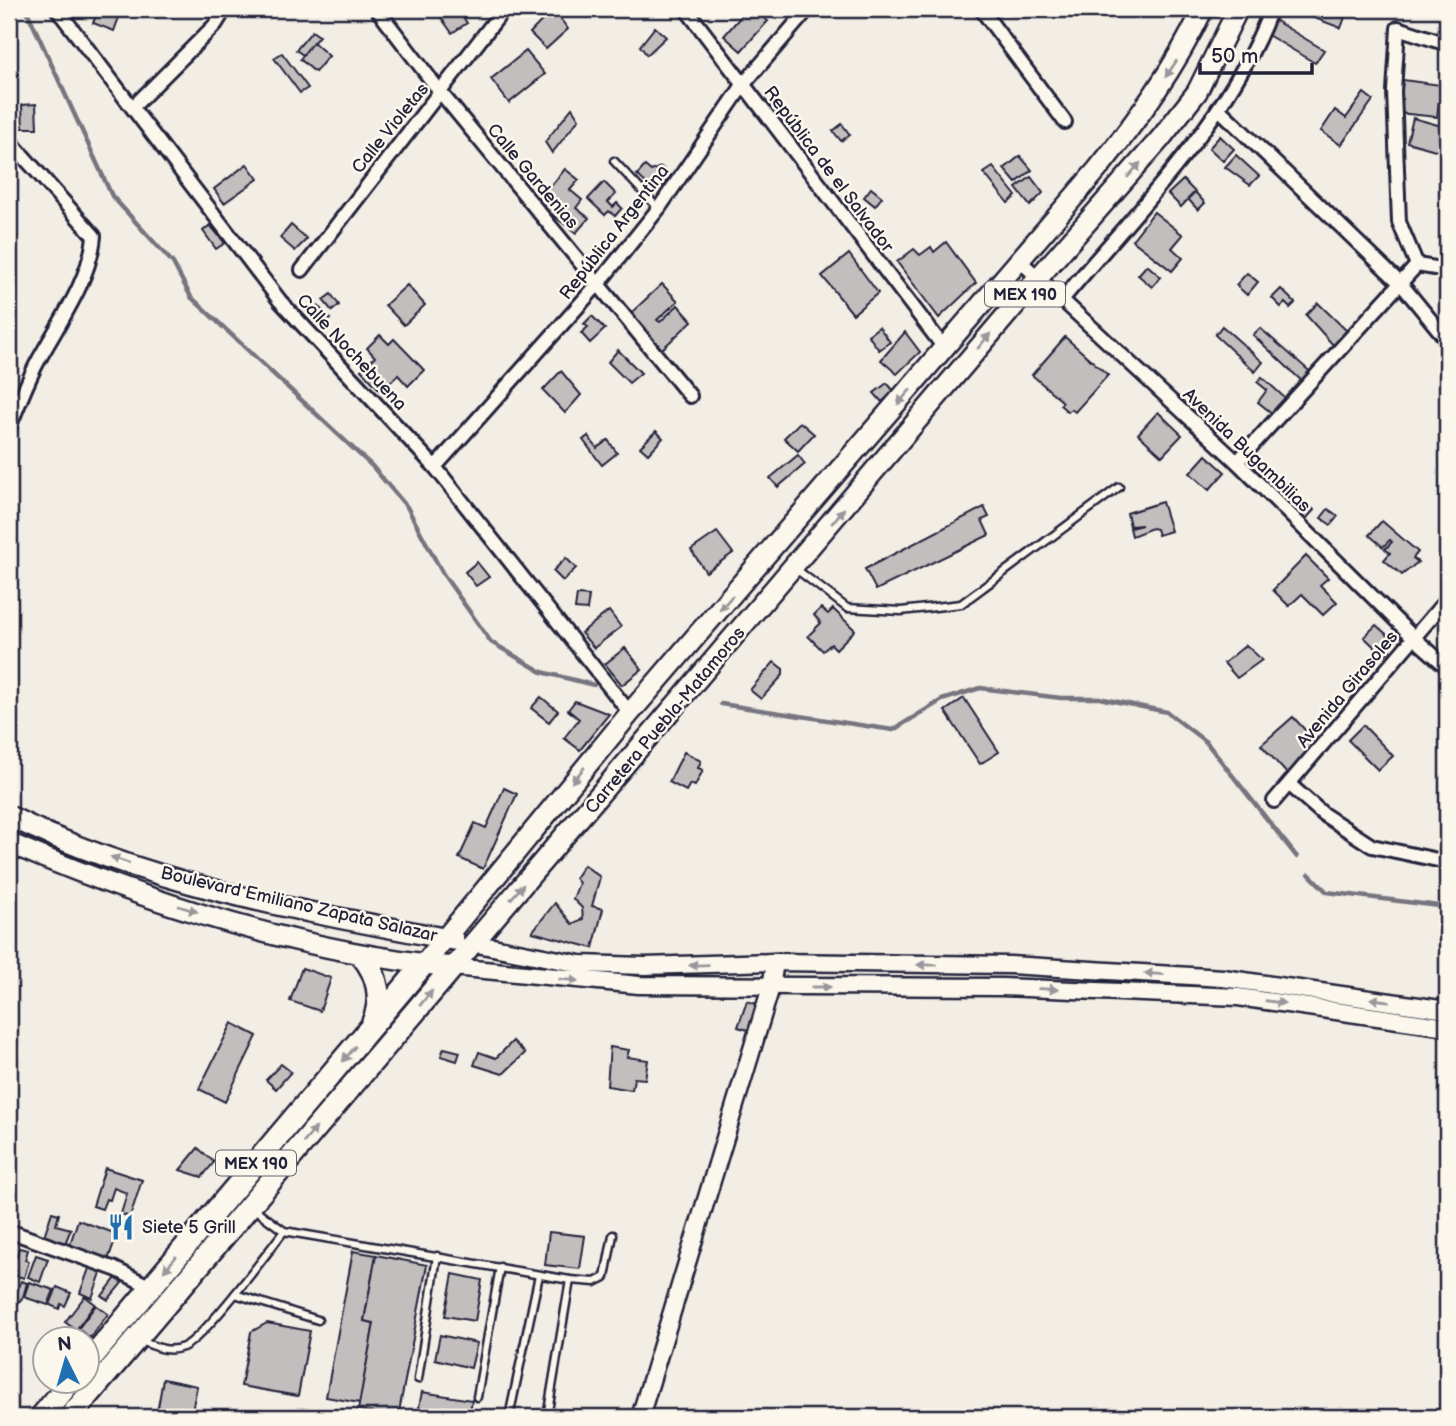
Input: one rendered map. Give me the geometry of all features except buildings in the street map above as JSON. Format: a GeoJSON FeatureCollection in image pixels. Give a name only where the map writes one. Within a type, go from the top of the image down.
{"type":"FeatureCollection","features":[{"type":"Feature","properties":{"kind":"highway"},"geometry":{"type":"LineString","coordinates":[[355,954],[378,987],[378,1007],[372,1026]]}},
{"type":"Feature","properties":{"kind":"highway","name":"Carretera Puebla-Matamoros"},"geometry":{"type":"LineString","coordinates":[[102,1345],[424,964]]}},
{"type":"Feature","properties":{"kind":"highway","name":"Carretera Puebla-Matamoros"},"geometry":{"type":"LineString","coordinates":[[70,1417],[453,967]]}},
{"type":"Feature","properties":{"kind":"highway"},"geometry":{"type":"LineString","coordinates":[[41,1417],[61,1394]]}},
{"type":"Feature","properties":{"kind":"main road","name":"Carretera Puebla-Matamoros"},"geometry":{"type":"LineString","coordinates":[[424,964],[630,713],[945,349],[1137,121],[1179,56],[1203,9]]}},
{"type":"Feature","properties":{"kind":"main road","name":"Carretera Puebla-Matamoros"},"geometry":{"type":"LineString","coordinates":[[453,967],[1038,278],[1161,138],[1197,92],[1238,9]]}},
{"type":"Feature","properties":{"kind":"main road","name":"Boulevard Emiliano Zapata Salazar"},"geometry":{"type":"LineString","coordinates":[[9,816],[40,831],[138,867],[211,888],[472,943]]}},
{"type":"Feature","properties":{"kind":"main road","name":"Boulevard Emiliano Zapata Salazar"},"geometry":{"type":"LineString","coordinates":[[9,843],[184,908],[355,954],[453,967]]}},
{"type":"Feature","properties":{"kind":"main road"},"geometry":{"type":"LineString","coordinates":[[355,919],[355,954]]}},
{"type":"Feature","properties":{"kind":"street","name":"Calle Nochebuena"},"geometry":{"type":"LineString","coordinates":[[57,9],[134,106],[279,301],[435,467],[630,713]]}},
{"type":"Feature","properties":{"kind":"street"},"geometry":{"type":"LineString","coordinates":[[134,106],[215,25],[225,9]]}},
{"type":"Feature","properties":{"kind":"street","name":"Calle Gardenias"},"geometry":{"type":"LineString","coordinates":[[377,9],[441,93],[690,397]]}},
{"type":"Feature","properties":{"kind":"street","name":"Calle Violetas"},"geometry":{"type":"LineString","coordinates":[[302,270],[504,9]]}},
{"type":"Feature","properties":{"kind":"street","name":"República de el Salvador"},"geometry":{"type":"LineString","coordinates":[[686,9],[945,349]]}},
{"type":"Feature","properties":{"kind":"street","name":"República Argentina"},"geometry":{"type":"LineString","coordinates":[[435,467],[599,283],[659,208],[743,85],[808,9]]}},
{"type":"Feature","properties":{"kind":"street"},"geometry":{"type":"LineString","coordinates":[[981,9],[1065,122]]}},
{"type":"Feature","properties":{"kind":"street"},"geometry":{"type":"LineString","coordinates":[[1061,301],[1220,110],[1257,47],[1271,9]]}},
{"type":"Feature","properties":{"kind":"street"},"geometry":{"type":"LineString","coordinates":[[1417,265],[1399,222],[1394,91],[1398,28],[1447,44]]}},
{"type":"Feature","properties":{"kind":"street"},"geometry":{"type":"LineString","coordinates":[[1220,110],[1402,285],[1447,340]]}},
{"type":"Feature","properties":{"kind":"street"},"geometry":{"type":"LineString","coordinates":[[9,140],[94,236],[92,253],[56,333],[37,363],[9,428]]}},
{"type":"Feature","properties":{"kind":"street","name":"Avenida Bugambilias"},"geometry":{"type":"LineString","coordinates":[[1019,260],[1237,462],[1413,637],[1447,667]]}},
{"type":"Feature","properties":{"kind":"street"},"geometry":{"type":"LineString","coordinates":[[1417,265],[1447,270]]}},
{"type":"Feature","properties":{"kind":"street"},"geometry":{"type":"LineString","coordinates":[[1237,462],[1402,285],[1417,265]]}},
{"type":"Feature","properties":{"kind":"street","name":"Avenida Girasoles"},"geometry":{"type":"LineString","coordinates":[[1274,801],[1447,599]]}},
{"type":"Feature","properties":{"kind":"street"},"geometry":{"type":"LineString","coordinates":[[1290,785],[1323,814],[1372,845],[1447,862]]}},
{"type":"Feature","properties":{"kind":"street"},"geometry":{"type":"LineString","coordinates":[[472,943],[580,964],[645,966],[775,962],[1010,965],[1223,978],[1447,1010]]}},
{"type":"Feature","properties":{"kind":"street"},"geometry":{"type":"LineString","coordinates":[[538,977],[540,956]]}},
{"type":"Feature","properties":{"kind":"street"},"geometry":{"type":"LineString","coordinates":[[640,1417],[771,987],[775,962]]}},
{"type":"Feature","properties":{"kind":"street"},"geometry":{"type":"LineString","coordinates":[[453,967],[639,985],[1002,987],[1238,997],[1447,1027]]}},
{"type":"Feature","properties":{"kind":"street"},"geometry":{"type":"LineString","coordinates":[[9,1231],[115,1269],[151,1287]]}},
{"type":"Feature","properties":{"kind":"lane"},"geometry":{"type":"LineString","coordinates":[[614,161],[659,208]]}},
{"type":"Feature","properties":{"kind":"lane"},"geometry":{"type":"LineString","coordinates":[[794,568],[847,608],[901,611],[961,604],[1119,487]]}},
{"type":"Feature","properties":{"kind":"lane"},"geometry":{"type":"LineString","coordinates":[[251,1206],[284,1231],[570,1280],[595,1282],[605,1277],[613,1236]]}},
{"type":"Feature","properties":{"kind":"lane"},"geometry":{"type":"LineString","coordinates":[[136,1339],[164,1350],[186,1346],[235,1294],[284,1231]]}},
{"type":"Feature","properties":{"kind":"lane"},"geometry":{"type":"LineString","coordinates":[[418,1379],[437,1256]]}},
{"type":"Feature","properties":{"kind":"lane"},"geometry":{"type":"LineString","coordinates":[[477,1397],[500,1267]]}},
{"type":"Feature","properties":{"kind":"lane"},"geometry":{"type":"LineString","coordinates":[[509,1417],[539,1275]]}},
{"type":"Feature","properties":{"kind":"lane"},"geometry":{"type":"LineString","coordinates":[[547,1417],[570,1280]]}},
{"type":"Feature","properties":{"kind":"lane"},"geometry":{"type":"LineString","coordinates":[[235,1294],[318,1320]]}},
{"type":"Feature","properties":{"kind":"waterway"},"geometry":{"type":"LineString","coordinates":[[26,9],[112,196],[173,263],[191,297],[372,466],[407,507],[443,574],[491,642],[542,672],[594,685]]}},
{"type":"Feature","properties":{"kind":"waterway"},"geometry":{"type":"LineString","coordinates":[[721,704],[893,730],[942,700],[980,688],[1061,698],[1099,698],[1167,712],[1206,742],[1297,857]]}},
{"type":"Feature","properties":{"kind":"waterway"},"geometry":{"type":"LineString","coordinates":[[1309,874],[1327,892],[1447,907]]}},
{"type":"Feature","properties":{"kind":"place","name":"Siete 5 Grill"},"geometry":{"type":"Point","coordinates":[121,1227]}}]}
